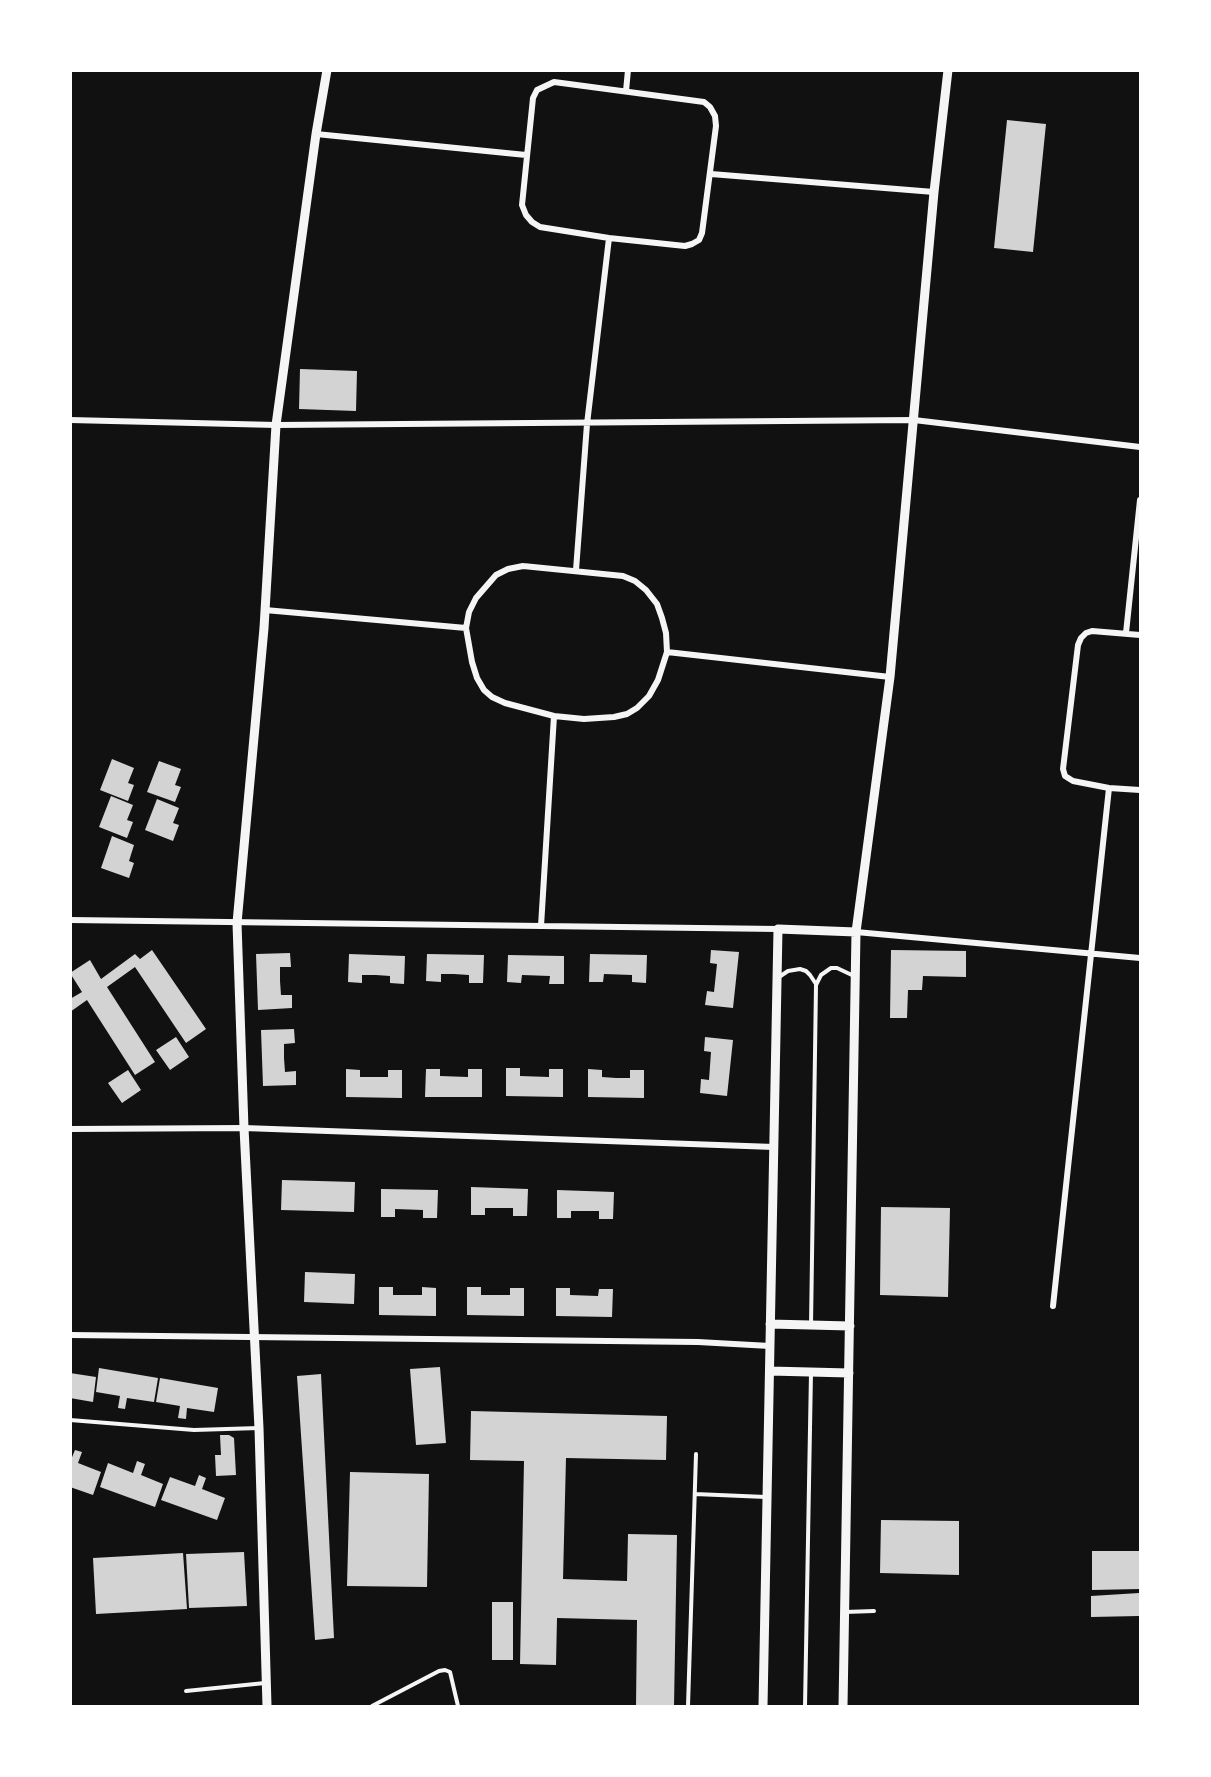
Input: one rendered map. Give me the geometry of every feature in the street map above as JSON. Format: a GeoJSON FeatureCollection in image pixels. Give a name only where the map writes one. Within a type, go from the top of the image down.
{"type":"FeatureCollection","features":[{"type":"Feature","properties":{"kind":"street"},"geometry":{"type":"LineString","coordinates":[[267,1707],[259,1428],[244,1128],[237,923],[265,610],[276,425],[327,70]]}},
{"type":"Feature","properties":{"kind":"street"},"geometry":{"type":"LineString","coordinates":[[626,91],[628,70]]}},
{"type":"Feature","properties":{"kind":"street"},"geometry":{"type":"LineString","coordinates":[[843,1707],[856,932],[890,677],[934,192],[948,70]]}},
{"type":"Feature","properties":{"kind":"street"},"geometry":{"type":"LineString","coordinates":[[554,82],[626,91],[704,102],[715,116],[711,174],[702,233],[699,240],[693,244],[685,246],[609,238],[540,227],[526,215],[522,205],[526,155],[533,98],[537,90],[554,82]]}},
{"type":"Feature","properties":{"kind":"street"},"geometry":{"type":"LineString","coordinates":[[316,134],[526,155]]}},
{"type":"Feature","properties":{"kind":"street"},"geometry":{"type":"LineString","coordinates":[[711,174],[934,192]]}},
{"type":"Feature","properties":{"kind":"street"},"geometry":{"type":"LineString","coordinates":[[576,570],[587,424],[609,238]]}},
{"type":"Feature","properties":{"kind":"street"},"geometry":{"type":"LineString","coordinates":[[70,420],[276,425],[914,420],[1140,447]]}},
{"type":"Feature","properties":{"kind":"street"},"geometry":{"type":"LineString","coordinates":[[1126,633],[1140,500]]}},
{"type":"Feature","properties":{"kind":"street"},"geometry":{"type":"LineString","coordinates":[[523,566],[576,570],[623,576],[635,581],[657,604],[662,618],[668,652],[658,681],[649,696],[627,714],[584,718],[554,716],[505,703],[492,697],[484,690],[477,678],[466,628],[469,612],[476,598],[496,575],[507,569],[523,566]]}},
{"type":"Feature","properties":{"kind":"street"},"geometry":{"type":"LineString","coordinates":[[265,610],[466,628]]}},
{"type":"Feature","properties":{"kind":"street"},"geometry":{"type":"LineString","coordinates":[[1140,635],[1092,631],[1081,638],[1078,645],[1063,762],[1065,776],[1073,781],[1109,788],[1140,790]]}},
{"type":"Feature","properties":{"kind":"street"},"geometry":{"type":"LineString","coordinates":[[668,652],[890,677]]}},
{"type":"Feature","properties":{"kind":"street"},"geometry":{"type":"LineString","coordinates":[[541,926],[554,716]]}},
{"type":"Feature","properties":{"kind":"street"},"geometry":{"type":"LineString","coordinates":[[1053,1306],[1109,788]]}},
{"type":"Feature","properties":{"kind":"street"},"geometry":{"type":"LineString","coordinates":[[70,920],[778,929],[856,932],[1140,958]]}},
{"type":"Feature","properties":{"kind":"street"},"geometry":{"type":"LineString","coordinates":[[763,1707],[778,929]]}},
{"type":"Feature","properties":{"kind":"street"},"geometry":{"type":"LineString","coordinates":[[70,1129],[244,1128],[774,1147]]}},
{"type":"Feature","properties":{"kind":"street"},"geometry":{"type":"LineString","coordinates":[[770,1324],[850,1326]]}},
{"type":"Feature","properties":{"kind":"street"},"geometry":{"type":"LineString","coordinates":[[70,1335],[698,1342],[770,1347]]}},
{"type":"Feature","properties":{"kind":"street"},"geometry":{"type":"LineString","coordinates":[[770,1371],[849,1373]]}},
{"type":"Feature","properties":{"kind":"lane"},"geometry":{"type":"LineString","coordinates":[[811,1325],[816,985],[821,975],[831,968],[837,968],[855,977]]}},
{"type":"Feature","properties":{"kind":"lane"},"geometry":{"type":"LineString","coordinates":[[777,985],[777,978],[795,969],[806,971],[816,985]]}},
{"type":"Feature","properties":{"kind":"lane"},"geometry":{"type":"LineString","coordinates":[[805,1707],[812,1373]]}},
{"type":"Feature","properties":{"kind":"lane"},"geometry":{"type":"LineString","coordinates":[[70,1420],[194,1430],[259,1428]]}},
{"type":"Feature","properties":{"kind":"lane"},"geometry":{"type":"LineString","coordinates":[[688,1707],[696,1454]]}},
{"type":"Feature","properties":{"kind":"lane"},"geometry":{"type":"LineString","coordinates":[[695,1494],[767,1497]]}},
{"type":"Feature","properties":{"kind":"lane"},"geometry":{"type":"LineString","coordinates":[[845,1612],[873,1611]]}},
{"type":"Feature","properties":{"kind":"lane"},"geometry":{"type":"LineString","coordinates":[[372,1707],[439,1671],[445,1670],[450,1672],[458,1707]]}},
{"type":"Feature","properties":{"kind":"lane"},"geometry":{"type":"LineString","coordinates":[[186,1691],[265,1683]]}},
{"type":"Feature","properties":{"kind":"building"},"geometry":{"type":"Polygon","coordinates":[[[1007,120],[1046,124],[1033,252],[994,248],[1007,120]]]}},
{"type":"Feature","properties":{"kind":"building"},"geometry":{"type":"Polygon","coordinates":[[[300,369],[357,371],[356,411],[299,409],[300,369]]]}},
{"type":"Feature","properties":{"kind":"building"},"geometry":{"type":"Polygon","coordinates":[[[112,759],[134,768],[128,783],[134,785],[128,801],[100,790],[112,759]]]}},
{"type":"Feature","properties":{"kind":"building"},"geometry":{"type":"Polygon","coordinates":[[[159,761],[181,769],[175,785],[181,787],[175,802],[147,792],[159,761]]]}},
{"type":"Feature","properties":{"kind":"building"},"geometry":{"type":"Polygon","coordinates":[[[111,796],[133,805],[127,820],[133,822],[127,838],[99,827],[111,796]]]}},
{"type":"Feature","properties":{"kind":"building"},"geometry":{"type":"Polygon","coordinates":[[[157,799],[179,808],[173,823],[179,825],[173,841],[145,830],[157,799]]]}},
{"type":"Feature","properties":{"kind":"building"},"geometry":{"type":"Polygon","coordinates":[[[112,836],[134,845],[129,861],[134,863],[129,878],[101,868],[112,836]]]}},
{"type":"Feature","properties":{"kind":"building"},"geometry":{"type":"Polygon","coordinates":[[[152,950],[206,1029],[186,1043],[135,967],[107,987],[155,1062],[135,1075],[87,1000],[70,1012],[70,999],[82,992],[70,973],[90,960],[101,979],[135,954],[140,959],[152,950]]]}},
{"type":"Feature","properties":{"kind":"building"},"geometry":{"type":"Polygon","coordinates":[[[711,950],[739,952],[733,1008],[705,1005],[707,991],[714,992],[717,964],[710,963],[711,950]]]}},
{"type":"Feature","properties":{"kind":"building"},"geometry":{"type":"Polygon","coordinates":[[[891,950],[966,951],[966,977],[923,976],[922,990],[908,990],[907,1018],[890,1018],[891,950]]]}},
{"type":"Feature","properties":{"kind":"building"},"geometry":{"type":"Polygon","coordinates":[[[290,953],[291,967],[280,967],[280,981],[281,995],[292,995],[292,1008],[258,1010],[256,954],[290,953]]]}},
{"type":"Feature","properties":{"kind":"building"},"geometry":{"type":"Polygon","coordinates":[[[349,954],[405,956],[404,984],[390,983],[390,976],[376,975],[362,975],[362,983],[348,982],[349,954]]]}},
{"type":"Feature","properties":{"kind":"building"},"geometry":{"type":"Polygon","coordinates":[[[427,954],[484,955],[483,983],[469,983],[469,975],[454,974],[441,974],[441,982],[426,981],[427,954]]]}},
{"type":"Feature","properties":{"kind":"building"},"geometry":{"type":"Polygon","coordinates":[[[590,954],[647,955],[646,983],[632,982],[632,975],[604,974],[603,982],[589,982],[590,954]]]}},
{"type":"Feature","properties":{"kind":"building"},"geometry":{"type":"Polygon","coordinates":[[[508,955],[564,956],[564,984],[549,984],[550,976],[522,975],[521,983],[507,982],[508,955]]]}},
{"type":"Feature","properties":{"kind":"building"},"geometry":{"type":"Polygon","coordinates":[[[294,1029],[295,1043],[284,1044],[284,1058],[285,1072],[296,1071],[296,1085],[263,1086],[261,1030],[294,1029]]]}},
{"type":"Feature","properties":{"kind":"building"},"geometry":{"type":"Polygon","coordinates":[[[176,1037],[189,1057],[170,1070],[156,1050],[176,1037]]]}},
{"type":"Feature","properties":{"kind":"building"},"geometry":{"type":"Polygon","coordinates":[[[705,1037],[733,1040],[727,1096],[700,1093],[701,1079],[709,1080],[711,1052],[704,1051],[705,1037]]]}},
{"type":"Feature","properties":{"kind":"building"},"geometry":{"type":"Polygon","coordinates":[[[506,1068],[520,1068],[520,1076],[549,1077],[549,1069],[563,1069],[563,1097],[506,1096],[506,1068]]]}},
{"type":"Feature","properties":{"kind":"building"},"geometry":{"type":"Polygon","coordinates":[[[346,1069],[360,1070],[360,1077],[388,1077],[388,1070],[402,1070],[402,1098],[346,1097],[346,1069]]]}},
{"type":"Feature","properties":{"kind":"building"},"geometry":{"type":"Polygon","coordinates":[[[426,1069],[440,1069],[440,1076],[468,1077],[468,1069],[482,1069],[482,1097],[425,1097],[426,1069]]]}},
{"type":"Feature","properties":{"kind":"building"},"geometry":{"type":"Polygon","coordinates":[[[588,1069],[602,1070],[602,1077],[616,1078],[630,1078],[630,1070],[644,1070],[644,1098],[588,1097],[588,1069]]]}},
{"type":"Feature","properties":{"kind":"building"},"geometry":{"type":"Polygon","coordinates":[[[128,1070],[141,1090],[122,1103],[108,1083],[128,1070]]]}},
{"type":"Feature","properties":{"kind":"building"},"geometry":{"type":"Polygon","coordinates":[[[282,1180],[355,1182],[354,1212],[281,1210],[282,1180]]]}},
{"type":"Feature","properties":{"kind":"building"},"geometry":{"type":"Polygon","coordinates":[[[471,1187],[528,1189],[527,1216],[513,1216],[513,1208],[485,1208],[485,1215],[471,1215],[471,1187]]]}},
{"type":"Feature","properties":{"kind":"building"},"geometry":{"type":"Polygon","coordinates":[[[381,1189],[438,1190],[437,1218],[423,1218],[423,1210],[395,1209],[395,1217],[381,1217],[381,1189]]]}},
{"type":"Feature","properties":{"kind":"building"},"geometry":{"type":"Polygon","coordinates":[[[557,1190],[614,1192],[613,1219],[599,1219],[599,1211],[571,1211],[571,1218],[557,1218],[557,1190]]]}},
{"type":"Feature","properties":{"kind":"building"},"geometry":{"type":"Polygon","coordinates":[[[881,1207],[950,1208],[948,1297],[880,1295],[881,1207]]]}},
{"type":"Feature","properties":{"kind":"building"},"geometry":{"type":"Polygon","coordinates":[[[305,1272],[355,1274],[354,1304],[304,1302],[305,1272]]]}},
{"type":"Feature","properties":{"kind":"building"},"geometry":{"type":"Polygon","coordinates":[[[379,1287],[393,1287],[393,1295],[422,1295],[422,1287],[436,1288],[436,1316],[379,1315],[379,1287]]]}},
{"type":"Feature","properties":{"kind":"building"},"geometry":{"type":"Polygon","coordinates":[[[467,1287],[481,1287],[481,1295],[510,1295],[510,1288],[524,1288],[524,1316],[467,1315],[467,1287]]]}},
{"type":"Feature","properties":{"kind":"building"},"geometry":{"type":"Polygon","coordinates":[[[556,1288],[570,1288],[570,1295],[598,1296],[599,1289],[613,1289],[612,1317],[556,1316],[556,1288]]]}},
{"type":"Feature","properties":{"kind":"building"},"geometry":{"type":"Polygon","coordinates":[[[440,1367],[446,1443],[416,1445],[410,1369],[440,1367]]]}},
{"type":"Feature","properties":{"kind":"building"},"geometry":{"type":"Polygon","coordinates":[[[99,1368],[158,1378],[154,1402],[127,1398],[125,1409],[118,1408],[120,1396],[96,1392],[99,1368]]]}},
{"type":"Feature","properties":{"kind":"building"},"geometry":{"type":"Polygon","coordinates":[[[70,1373],[96,1377],[93,1402],[70,1398],[70,1373]]]}},
{"type":"Feature","properties":{"kind":"building"},"geometry":{"type":"Polygon","coordinates":[[[321,1374],[334,1638],[315,1640],[297,1376],[321,1374]]]}},
{"type":"Feature","properties":{"kind":"building"},"geometry":{"type":"Polygon","coordinates":[[[160,1378],[218,1388],[214,1412],[187,1408],[186,1419],[178,1418],[180,1406],[156,1402],[160,1378]]]}},
{"type":"Feature","properties":{"kind":"building"},"geometry":{"type":"Polygon","coordinates":[[[471,1411],[667,1416],[666,1460],[566,1458],[563,1579],[627,1581],[628,1534],[677,1535],[674,1706],[636,1706],[637,1620],[557,1618],[556,1665],[520,1664],[524,1461],[470,1460],[471,1411]]]}},
{"type":"Feature","properties":{"kind":"building"},"geometry":{"type":"Polygon","coordinates":[[[220,1435],[229,1435],[234,1438],[236,1475],[216,1476],[215,1455],[221,1455],[220,1435]]]}},
{"type":"Feature","properties":{"kind":"building"},"geometry":{"type":"Polygon","coordinates":[[[75,1450],[82,1452],[78,1463],[101,1472],[93,1495],[70,1487],[70,1462],[75,1450]]]}},
{"type":"Feature","properties":{"kind":"building"},"geometry":{"type":"Polygon","coordinates":[[[137,1461],[145,1464],[141,1475],[163,1484],[155,1507],[100,1487],[108,1463],[133,1473],[137,1461]]]}},
{"type":"Feature","properties":{"kind":"building"},"geometry":{"type":"Polygon","coordinates":[[[350,1472],[429,1474],[427,1587],[347,1586],[350,1472]]]}},
{"type":"Feature","properties":{"kind":"building"},"geometry":{"type":"Polygon","coordinates":[[[199,1475],[206,1478],[202,1489],[225,1498],[217,1520],[161,1500],[170,1477],[195,1486],[199,1475]]]}},
{"type":"Feature","properties":{"kind":"building"},"geometry":{"type":"Polygon","coordinates":[[[881,1520],[959,1521],[959,1575],[880,1573],[881,1520]]]}},
{"type":"Feature","properties":{"kind":"building"},"geometry":{"type":"Polygon","coordinates":[[[1092,1551],[1140,1551],[1140,1589],[1092,1590],[1092,1551]]]}},
{"type":"Feature","properties":{"kind":"building"},"geometry":{"type":"Polygon","coordinates":[[[244,1552],[247,1606],[189,1608],[186,1554],[244,1552]]]}},
{"type":"Feature","properties":{"kind":"building"},"geometry":{"type":"Polygon","coordinates":[[[183,1553],[187,1609],[96,1614],[93,1558],[183,1553]]]}},
{"type":"Feature","properties":{"kind":"building"},"geometry":{"type":"Polygon","coordinates":[[[1139,1593],[1139,1616],[1091,1617],[1091,1596],[1139,1593]]]}},
{"type":"Feature","properties":{"kind":"building"},"geometry":{"type":"Polygon","coordinates":[[[492,1602],[513,1602],[513,1660],[492,1660],[492,1602]]]}}]}
